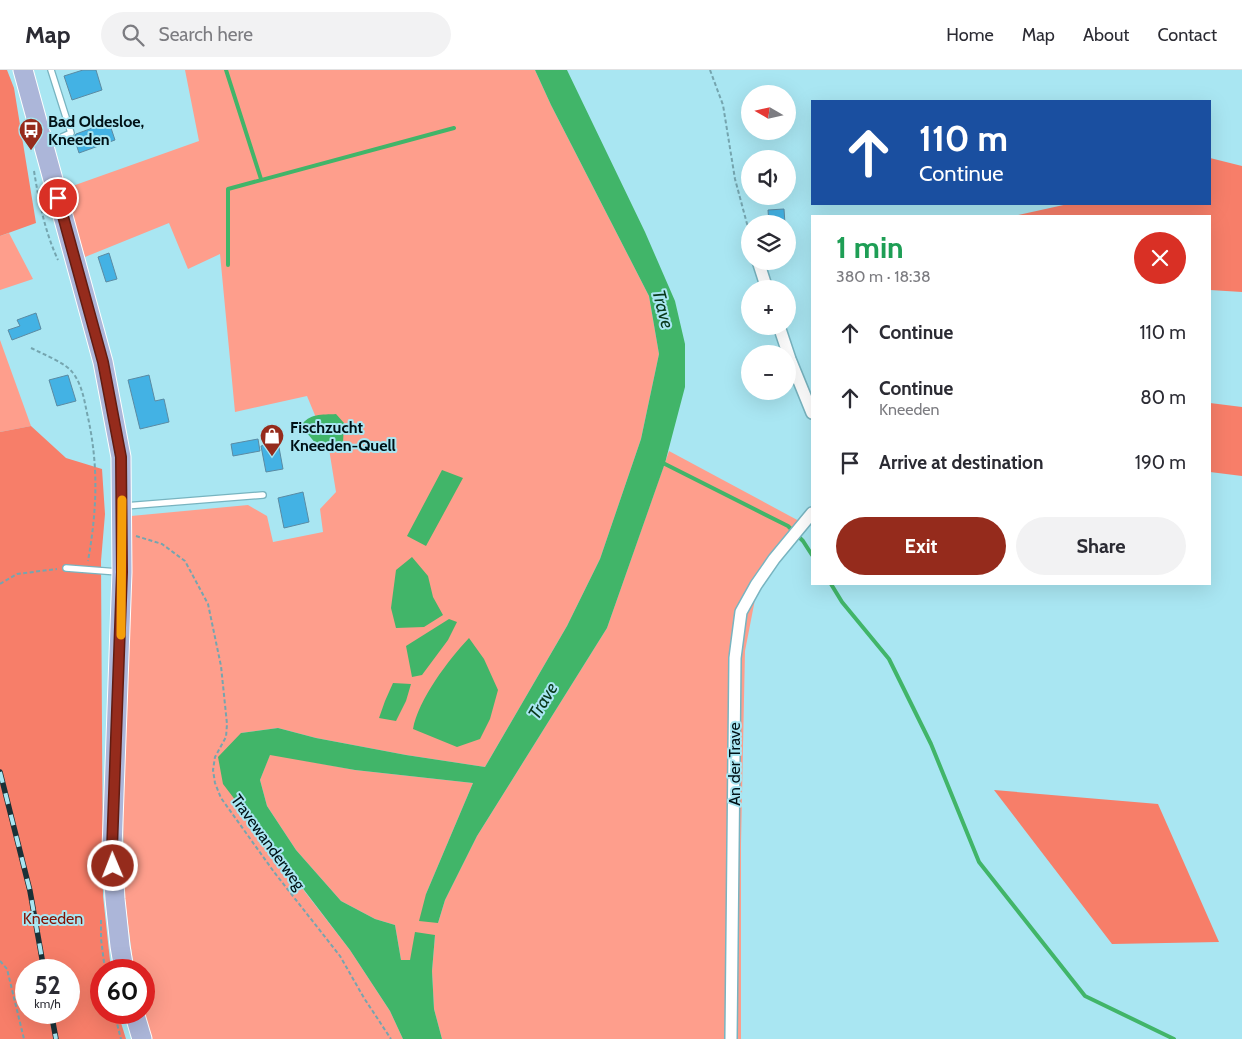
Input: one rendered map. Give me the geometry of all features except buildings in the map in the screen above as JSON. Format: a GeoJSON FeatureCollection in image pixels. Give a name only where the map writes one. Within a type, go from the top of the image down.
{"type":"FeatureCollection","features":[{"type":"Feature","properties":{"kind":"main road"},"geometry":{"type":"LineString","coordinates":[[23,70],[103,362],[121,457],[123,533],[112,849],[116,909],[122,959]]}},
{"type":"Feature","properties":{"kind":"main road"},"geometry":{"type":"LineString","coordinates":[[138,1024],[142,1039]]}},
{"type":"Feature","properties":{"kind":"street"},"geometry":{"type":"LineString","coordinates":[[782,335],[811,412]]}},
{"type":"Feature","properties":{"kind":"street","name":"An der Trave"},"geometry":{"type":"LineString","coordinates":[[731,1039],[735,658],[741,612],[756,585],[774,559],[811,514]]}},
{"type":"Feature","properties":{"kind":"lane"},"geometry":{"type":"LineString","coordinates":[[44,145],[71,133],[51,70]]}},
{"type":"Feature","properties":{"kind":"lane"},"geometry":{"type":"LineString","coordinates":[[122,506],[264,495]]}},
{"type":"Feature","properties":{"kind":"lane"},"geometry":{"type":"LineString","coordinates":[[66,568],[122,572]]}},
{"type":"Feature","properties":{"kind":"path"},"geometry":{"type":"LineString","coordinates":[[710,70],[722,104],[735,179],[745,215]]}},
{"type":"Feature","properties":{"kind":"path"},"geometry":{"type":"LineString","coordinates":[[34,168],[43,218],[51,244],[61,266]]}},
{"type":"Feature","properties":{"kind":"path"},"geometry":{"type":"LineString","coordinates":[[31,348],[73,372],[83,392],[93,438],[96,475],[96,510],[87,569]]}},
{"type":"Feature","properties":{"kind":"path","name":"Travewanderweg"},"geometry":{"type":"LineString","coordinates":[[123,533],[143,537],[162,544],[185,561],[198,581],[208,604],[222,666],[226,737],[215,757],[213,770],[215,783],[221,798],[274,872],[340,956],[364,998],[391,1039]]}},
{"type":"Feature","properties":{"kind":"path"},"geometry":{"type":"LineString","coordinates":[[0,584],[17,574],[66,568]]}},
{"type":"Feature","properties":{"kind":"path"},"geometry":{"type":"LineString","coordinates":[[0,961],[7,969],[24,1039]]}},
{"type":"Feature","properties":{"kind":"path"},"geometry":{"type":"LineString","coordinates":[[117,1024],[121,1039]]}},
{"type":"Feature","properties":{"kind":"shaded area"},"geometry":{"type":"Polygon","coordinates":[[[185,70],[535,70],[649,296],[659,354],[641,439],[600,559],[567,626],[485,767],[406,755],[316,738],[278,728],[241,733],[251,822],[350,950],[390,1011],[403,1039],[150,1039],[147,1024],[155,1024],[155,959],[133,959],[124,893],[123,804],[131,516],[248,505],[267,516],[273,542],[323,532],[320,509],[336,492],[329,449],[307,396],[235,412],[220,254],[188,269],[169,223],[85,257],[64,189],[199,141],[185,70]]]}},
{"type":"Feature","properties":{"kind":"shaded area"},"geometry":{"type":"Polygon","coordinates":[[[9,233],[33,279],[0,290],[0,236],[9,233]]]}},
{"type":"Feature","properties":{"kind":"shaded area"},"geometry":{"type":"Polygon","coordinates":[[[0,340],[31,426],[0,432],[0,340]]]}},
{"type":"Feature","properties":{"kind":"shaded area"},"geometry":{"type":"Polygon","coordinates":[[[669,451],[801,522],[757,589],[745,651],[741,843],[741,1039],[442,1039],[434,1009],[432,971],[435,935],[410,960],[401,960],[395,925],[375,919],[341,901],[296,850],[267,806],[260,780],[270,754],[355,770],[473,783],[426,894],[438,923],[445,900],[477,836],[607,628],[669,451]]]}},
{"type":"Feature","properties":{"kind":"green space"},"geometry":{"type":"Polygon","coordinates":[[[0,70],[7,70],[14,88],[36,223],[0,236],[0,70]]]}},
{"type":"Feature","properties":{"kind":"green space"},"geometry":{"type":"Polygon","coordinates":[[[1211,158],[1242,166],[1242,292],[1211,290],[1211,215],[1018,215],[1064,205],[1211,205],[1211,158]]]}},
{"type":"Feature","properties":{"kind":"green space"},"geometry":{"type":"Polygon","coordinates":[[[1211,403],[1242,407],[1242,476],[1211,472],[1211,403]]]}},
{"type":"Feature","properties":{"kind":"green space","name":"Kneeden"},"geometry":{"type":"Polygon","coordinates":[[[31,426],[66,458],[102,469],[105,514],[101,561],[103,896],[110,959],[90,959],[90,1024],[121,1024],[126,1039],[0,1039],[0,432],[31,426]]]}},
{"type":"Feature","properties":{"kind":"green space"},"geometry":{"type":"Polygon","coordinates":[[[994,790],[1158,804],[1219,942],[1112,944],[994,790]]]}},
{"type":"Feature","properties":{"kind":"water","name":"Trave"},"geometry":{"type":"Polygon","coordinates":[[[535,70],[567,70],[645,232],[675,301],[685,344],[685,387],[665,463],[607,628],[477,836],[445,900],[438,923],[419,921],[426,894],[473,783],[355,770],[270,755],[260,780],[267,806],[296,850],[341,901],[375,919],[395,925],[401,960],[410,960],[415,932],[435,935],[432,971],[434,1009],[442,1039],[403,1039],[390,1011],[350,950],[223,784],[218,757],[241,733],[278,728],[316,738],[406,755],[485,767],[567,626],[600,559],[641,439],[659,354],[649,296],[535,70]]]}},
{"type":"Feature","properties":{"kind":"water"},"geometry":{"type":"Polygon","coordinates":[[[336,414],[344,423],[343,443],[332,449],[317,445],[301,426],[312,417],[336,414]]]}},
{"type":"Feature","properties":{"kind":"water"},"geometry":{"type":"Polygon","coordinates":[[[442,470],[463,478],[426,546],[407,536],[442,470]]]}},
{"type":"Feature","properties":{"kind":"water"},"geometry":{"type":"Polygon","coordinates":[[[412,557],[428,576],[433,597],[443,615],[424,627],[396,628],[391,608],[396,570],[412,557]]]}},
{"type":"Feature","properties":{"kind":"water"},"geometry":{"type":"Polygon","coordinates":[[[449,619],[457,622],[448,640],[422,675],[412,677],[406,646],[449,619]]]}},
{"type":"Feature","properties":{"kind":"water"},"geometry":{"type":"Polygon","coordinates":[[[469,638],[484,659],[498,690],[490,719],[480,739],[457,747],[413,729],[421,706],[435,680],[469,638]]]}},
{"type":"Feature","properties":{"kind":"water"},"geometry":{"type":"Polygon","coordinates":[[[393,683],[411,684],[406,701],[396,721],[379,718],[393,683]]]}},
{"type":"Feature","properties":{"kind":"waterway"},"geometry":{"type":"LineString","coordinates":[[226,70],[261,179]]}},
{"type":"Feature","properties":{"kind":"waterway"},"geometry":{"type":"LineString","coordinates":[[228,265],[228,189],[454,128]]}},
{"type":"Feature","properties":{"kind":"waterway"},"geometry":{"type":"LineString","coordinates":[[661,462],[788,526],[803,541],[811,553]]}},
{"type":"Feature","properties":{"kind":"waterway"},"geometry":{"type":"LineString","coordinates":[[832,585],[842,602],[889,659],[931,744],[979,862],[1085,996],[1174,1039]]}},
{"type":"Feature","properties":{"kind":"railway"},"geometry":{"type":"LineString","coordinates":[[0,772],[30,891],[42,959]]}},
{"type":"Feature","properties":{"kind":"railway"},"geometry":{"type":"LineString","coordinates":[[53,1024],[56,1039]]}},
{"type":"Feature","properties":{"kind":"slow traffic"},"geometry":{"type":"LineString","coordinates":[[121,635],[122,500]]}},
{"type":"Feature","properties":{"kind":"place","name":"Bad Oldesloe, Kneeden"},"geometry":{"type":"Point","coordinates":[31,151]}},
{"type":"Feature","properties":{"kind":"place","name":"Fischzucht Kneeden-Quell"},"geometry":{"type":"Point","coordinates":[272,457]}},
{"type":"Feature","properties":{"kind":"route"},"geometry":{"type":"LineString","coordinates":[[58,198],[103,362],[121,457],[123,533],[112,849],[113,866]]}}]}
